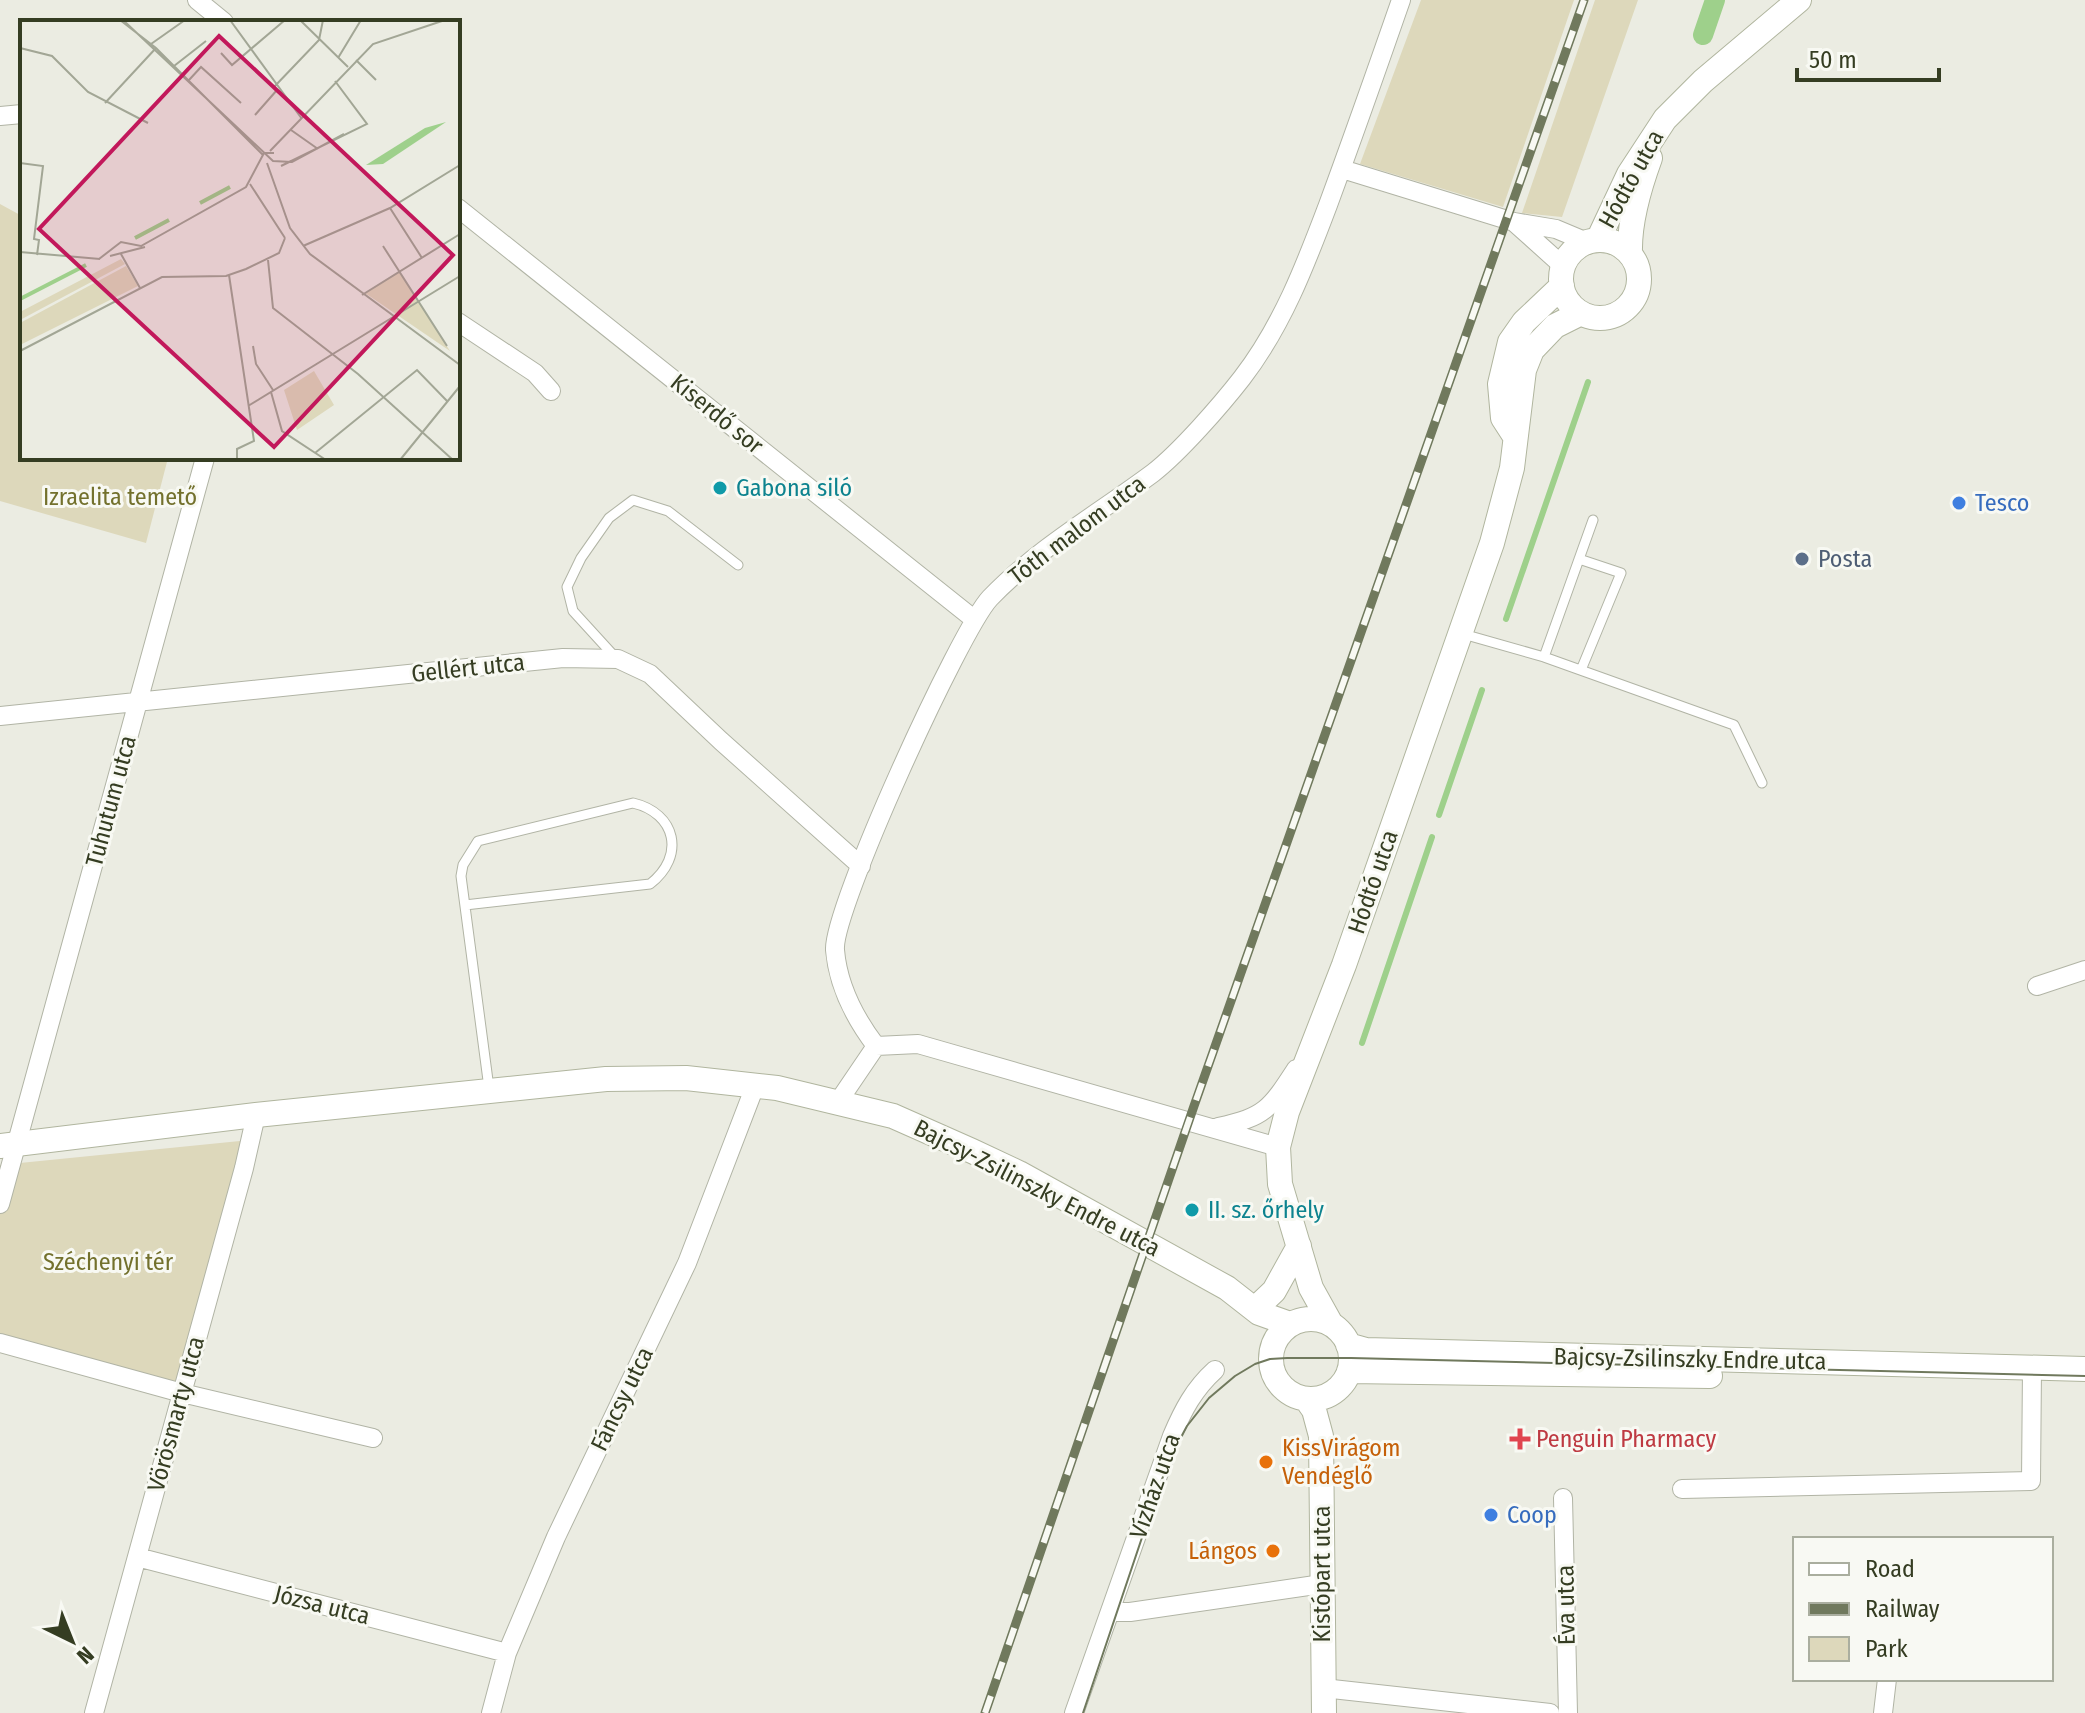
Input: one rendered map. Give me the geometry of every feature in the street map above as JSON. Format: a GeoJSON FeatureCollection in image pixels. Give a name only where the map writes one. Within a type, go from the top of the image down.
{"type":"FeatureCollection","features":[{"type":"Feature","properties":{"kind":"street"},"geometry":{"type":"LineString","coordinates":[[197,0],[222,20]]}},
{"type":"Feature","properties":{"kind":"street","name":"Tóth malom utca"},"geometry":{"type":"LineString","coordinates":[[876,1046],[858,1023],[842,989],[835,947],[861,866],[921,727],[987,602],[1013,575],[1070,529],[1156,470],[1243,377],[1284,314],[1342,169],[1401,0]]}},
{"type":"Feature","properties":{"kind":"street","name":"Hódtó utca"},"geometry":{"type":"LineString","coordinates":[[1592,241],[1629,174],[1665,119],[1703,81],[1799,0]]}},
{"type":"Feature","properties":{"kind":"street"},"geometry":{"type":"LineString","coordinates":[[0,116],[20,114]]}},
{"type":"Feature","properties":{"kind":"street","name":"Hódtó utca"},"geometry":{"type":"LineString","coordinates":[[1630,253],[1629,236],[1636,201],[1665,119]]}},
{"type":"Feature","properties":{"kind":"street"},"geometry":{"type":"LineString","coordinates":[[1342,169],[1514,222],[1556,229],[1592,241],[1610,240],[1630,253],[1639,275],[1638,287],[1630,305],[1614,316],[1603,318],[1581,313],[1565,297],[1562,276],[1570,254],[1592,241]]}},
{"type":"Feature","properties":{"kind":"street","name":"Kiserdő sor"},"geometry":{"type":"LineString","coordinates":[[460,210],[975,620]]}},
{"type":"Feature","properties":{"kind":"street"},"geometry":{"type":"LineString","coordinates":[[1514,222],[1562,276]]}},
{"type":"Feature","properties":{"kind":"street","name":"Hódtó utca"},"geometry":{"type":"LineString","coordinates":[[1515,437],[1503,418],[1500,384],[1510,342],[1562,276]]}},
{"type":"Feature","properties":{"kind":"street","name":"Hódtó utca"},"geometry":{"type":"LineString","coordinates":[[1331,1324],[1311,1288],[1280,1184],[1278,1147],[1287,1112],[1344,965],[1492,543],[1512,468],[1524,370],[1532,350],[1555,326],[1581,313]]}},
{"type":"Feature","properties":{"kind":"street"},"geometry":{"type":"LineString","coordinates":[[460,323],[535,373],[551,391]]}},
{"type":"Feature","properties":{"kind":"street","name":"Tuhutum utca"},"geometry":{"type":"LineString","coordinates":[[0,1204],[9,1145],[138,704],[204,460]]}},
{"type":"Feature","properties":{"kind":"street","name":"Gellért utca"},"geometry":{"type":"LineString","coordinates":[[0,716],[563,658],[618,659],[650,674],[861,866]]}},
{"type":"Feature","properties":{"kind":"street"},"geometry":{"type":"LineString","coordinates":[[2037,986],[2085,970]]}},
{"type":"Feature","properties":{"kind":"street"},"geometry":{"type":"LineString","coordinates":[[1214,1127],[1248,1121],[1269,1107],[1315,1040]]}},
{"type":"Feature","properties":{"kind":"street"},"geometry":{"type":"LineString","coordinates":[[838,1102],[876,1046],[918,1044],[1278,1147]]}},
{"type":"Feature","properties":{"kind":"street"},"geometry":{"type":"LineString","coordinates":[[9,1145],[256,1115],[619,1079],[686,1078],[755,1086]]}},
{"type":"Feature","properties":{"kind":"street","name":"Bajcsy-Zsilinszky Endre utca"},"geometry":{"type":"LineString","coordinates":[[755,1086],[893,1116],[1019,1173],[1227,1288],[1257,1311],[1290,1324]]}},
{"type":"Feature","properties":{"kind":"street","name":"Fáncsy utca"},"geometry":{"type":"LineString","coordinates":[[491,1713],[507,1653],[556,1537],[687,1263],[755,1086]]}},
{"type":"Feature","properties":{"kind":"street","name":"Vörösmarty utca"},"geometry":{"type":"LineString","coordinates":[[94,1713],[256,1115]]}},
{"type":"Feature","properties":{"kind":"street"},"geometry":{"type":"LineString","coordinates":[[1273,1345],[1257,1311],[1274,1291],[1299,1246]]}},
{"type":"Feature","properties":{"kind":"street"},"geometry":{"type":"LineString","coordinates":[[1304,1319],[1318,1319],[1331,1324],[1348,1345],[1351,1358],[1349,1371],[1334,1391],[1323,1397],[1307,1400],[1287,1391],[1272,1371],[1270,1359],[1280,1333],[1290,1324],[1304,1319]]}},
{"type":"Feature","properties":{"kind":"street"},"geometry":{"type":"LineString","coordinates":[[0,1343],[182,1393],[373,1438]]}},
{"type":"Feature","properties":{"kind":"street","name":"Bajcsy-Zsilinszky Endre utca"},"geometry":{"type":"LineString","coordinates":[[1348,1345],[1366,1350],[2032,1374],[2085,1382]]}},
{"type":"Feature","properties":{"kind":"street","name":"Bajcsy-Zsilinszky Endre utca"},"geometry":{"type":"LineString","coordinates":[[1349,1371],[2032,1374],[2085,1369]]}},
{"type":"Feature","properties":{"kind":"street","name":"Vízház utca"},"geometry":{"type":"LineString","coordinates":[[1074,1713],[1182,1411],[1198,1384],[1215,1370]]}},
{"type":"Feature","properties":{"kind":"street"},"geometry":{"type":"LineString","coordinates":[[1682,1489],[2031,1481],[2032,1374]]}},
{"type":"Feature","properties":{"kind":"street","name":"Kistópart utca"},"geometry":{"type":"LineString","coordinates":[[1321,1436],[1334,1391]]}},
{"type":"Feature","properties":{"kind":"street","name":"Kistópart utca"},"geometry":{"type":"LineString","coordinates":[[1307,1400],[1314,1410],[1321,1436],[1324,1713]]}},
{"type":"Feature","properties":{"kind":"street","name":"Éva utca"},"geometry":{"type":"LineString","coordinates":[[1563,1498],[1568,1713]]}},
{"type":"Feature","properties":{"kind":"street","name":"Józsa utca"},"geometry":{"type":"LineString","coordinates":[[137,1557],[507,1653]]}},
{"type":"Feature","properties":{"kind":"street"},"geometry":{"type":"LineString","coordinates":[[1111,1612],[1130,1612],[1322,1584]]}},
{"type":"Feature","properties":{"kind":"street"},"geometry":{"type":"LineString","coordinates":[[1883,1713],[1887,1681]]}},
{"type":"Feature","properties":{"kind":"street"},"geometry":{"type":"LineString","coordinates":[[1323,1688],[1550,1713]]}},
{"type":"Feature","properties":{"kind":"lane"},"geometry":{"type":"LineString","coordinates":[[618,659],[573,611],[567,587],[581,558],[609,518],[633,500],[668,511],[738,565]]}},
{"type":"Feature","properties":{"kind":"lane"},"geometry":{"type":"LineString","coordinates":[[1544,657],[1593,520]]}},
{"type":"Feature","properties":{"kind":"lane"},"geometry":{"type":"LineString","coordinates":[[1579,559],[1621,573],[1581,670]]}},
{"type":"Feature","properties":{"kind":"lane"},"geometry":{"type":"LineString","coordinates":[[1460,633],[1544,657],[1734,725],[1762,783]]}},
{"type":"Feature","properties":{"kind":"lane"},"geometry":{"type":"LineString","coordinates":[[465,905],[650,884],[669,863],[672,849],[668,825],[646,806],[633,803],[478,841],[463,865],[461,876],[490,1091]]}},
{"type":"Feature","properties":{"kind":"green space"},"geometry":{"type":"Polygon","coordinates":[[[1421,0],[1574,0],[1503,207],[1360,164],[1421,0]]]}},
{"type":"Feature","properties":{"kind":"green space"},"geometry":{"type":"Polygon","coordinates":[[[1595,0],[1638,0],[1562,217],[1522,213],[1595,0]]]}},
{"type":"Feature","properties":{"kind":"green space","name":"Izraelita temető"},"geometry":{"type":"Polygon","coordinates":[[[0,204],[20,215],[20,460],[167,460],[146,543],[0,501],[0,204]]]}},
{"type":"Feature","properties":{"kind":"green space","name":"Széchenyi tér"},"geometry":{"type":"Polygon","coordinates":[[[250,1140],[182,1393],[0,1343],[0,1165],[250,1140]]]}},
{"type":"Feature","properties":{"kind":"waterway"},"geometry":{"type":"LineString","coordinates":[[1703,35],[1715,0]]}},
{"type":"Feature","properties":{"kind":"waterway"},"geometry":{"type":"LineString","coordinates":[[1506,619],[1588,382]]}},
{"type":"Feature","properties":{"kind":"waterway"},"geometry":{"type":"LineString","coordinates":[[1439,815],[1482,690]]}},
{"type":"Feature","properties":{"kind":"waterway"},"geometry":{"type":"LineString","coordinates":[[1362,1043],[1432,837]]}},
{"type":"Feature","properties":{"kind":"tram line"},"geometry":{"type":"LineString","coordinates":[[1083,1713],[1171,1456],[1187,1426],[1209,1398],[1255,1364],[1270,1359],[1351,1358],[2085,1376]]}},
{"type":"Feature","properties":{"kind":"railway"},"geometry":{"type":"LineString","coordinates":[[985,1713],[1194,1106],[1584,0]]}},
{"type":"Feature","properties":{"kind":"place","name":"Gabona siló"},"geometry":{"type":"Point","coordinates":[720,488]}},
{"type":"Feature","properties":{"kind":"place","name":"Tesco"},"geometry":{"type":"Point","coordinates":[1959,503]}},
{"type":"Feature","properties":{"kind":"place","name":"Posta"},"geometry":{"type":"Point","coordinates":[1802,559]}},
{"type":"Feature","properties":{"kind":"place","name":"II. sz. őrhely"},"geometry":{"type":"Point","coordinates":[1192,1210]}},
{"type":"Feature","properties":{"kind":"place","name":"Penguin Pharmacy"},"geometry":{"type":"Point","coordinates":[1520,1439]}},
{"type":"Feature","properties":{"kind":"place","name":"KissVirágom Vendéglő"},"geometry":{"type":"Point","coordinates":[1266,1462]}},
{"type":"Feature","properties":{"kind":"place","name":"Coop"},"geometry":{"type":"Point","coordinates":[1491,1515]}},
{"type":"Feature","properties":{"kind":"place","name":"Lángos"},"geometry":{"type":"Point","coordinates":[1273,1551]}}]}
